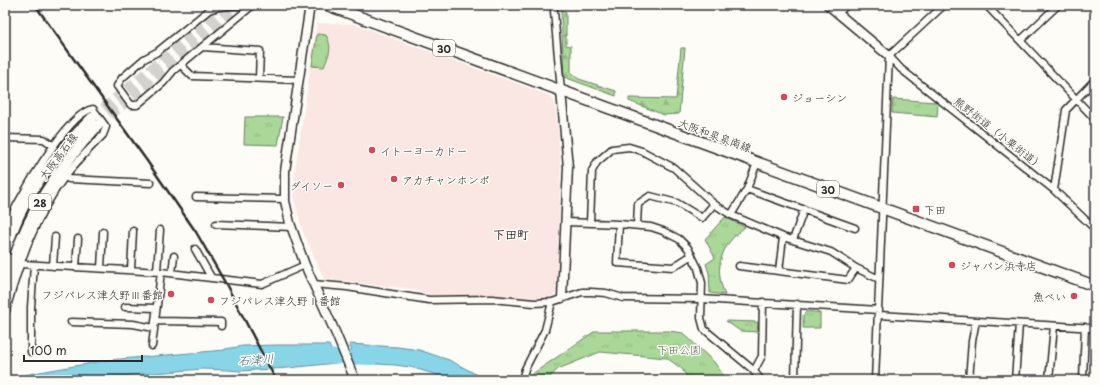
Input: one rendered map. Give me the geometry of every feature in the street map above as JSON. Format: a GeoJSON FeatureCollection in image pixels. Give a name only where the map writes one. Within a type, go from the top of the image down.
{"type":"FeatureCollection","features":[{"type":"Feature","properties":{"kind":"main road","name":"大阪和泉泉南線"},"geometry":{"type":"LineString","coordinates":[[327,5],[1095,286]]}},
{"type":"Feature","properties":{"kind":"main road","name":"大阪高石線"},"geometry":{"type":"LineString","coordinates":[[5,250],[20,213],[41,178],[70,141],[95,121],[45,193],[33,215],[12,260],[5,293]]}},
{"type":"Feature","properties":{"kind":"street"},"geometry":{"type":"LineString","coordinates":[[238,5],[219,7],[209,10],[157,52],[144,59],[122,78],[116,86],[131,105],[136,105],[163,83],[173,71],[253,5]]}},
{"type":"Feature","properties":{"kind":"street"},"geometry":{"type":"LineString","coordinates":[[310,5],[285,171],[285,199],[292,227],[305,265],[354,378]]}},
{"type":"Feature","properties":{"kind":"street"},"geometry":{"type":"LineString","coordinates":[[555,5],[554,11],[568,167],[562,298]]}},
{"type":"Feature","properties":{"kind":"street"},"geometry":{"type":"LineString","coordinates":[[828,5],[889,56]]}},
{"type":"Feature","properties":{"kind":"street"},"geometry":{"type":"LineString","coordinates":[[838,13],[847,5]]}},
{"type":"Feature","properties":{"kind":"street"},"geometry":{"type":"LineString","coordinates":[[875,380],[889,56],[944,5]]}},
{"type":"Feature","properties":{"kind":"street"},"geometry":{"type":"LineString","coordinates":[[986,5],[1095,118]]}},
{"type":"Feature","properties":{"kind":"street"},"geometry":{"type":"LineString","coordinates":[[1021,40],[1058,5]]}},
{"type":"Feature","properties":{"kind":"street"},"geometry":{"type":"LineString","coordinates":[[203,47],[260,51],[259,78]]}},
{"type":"Feature","properties":{"kind":"street","name":"熊野街道（小栗街道）"},"geometry":{"type":"LineString","coordinates":[[889,56],[901,69],[1054,190],[1095,229]]}},
{"type":"Feature","properties":{"kind":"street"},"geometry":{"type":"LineString","coordinates":[[181,65],[192,76],[299,80]]}},
{"type":"Feature","properties":{"kind":"street"},"geometry":{"type":"LineString","coordinates":[[1054,190],[1066,110],[1095,80]]}},
{"type":"Feature","properties":{"kind":"street"},"geometry":{"type":"LineString","coordinates":[[5,230],[31,179],[62,134],[79,116],[87,110],[93,109],[106,127],[103,135],[65,177],[12,260],[5,314]]}},
{"type":"Feature","properties":{"kind":"street"},"geometry":{"type":"LineString","coordinates":[[5,138],[44,139],[54,146]]}},
{"type":"Feature","properties":{"kind":"street"},"geometry":{"type":"LineString","coordinates":[[590,223],[592,171],[597,162],[612,149],[630,147],[674,168],[714,204],[731,215],[783,238],[831,252],[856,268],[879,279]]}},
{"type":"Feature","properties":{"kind":"street"},"geometry":{"type":"LineString","coordinates":[[731,215],[748,189],[755,168]]}},
{"type":"Feature","properties":{"kind":"street"},"geometry":{"type":"LineString","coordinates":[[65,177],[69,179],[151,183]]}},
{"type":"Feature","properties":{"kind":"street"},"geometry":{"type":"LineString","coordinates":[[748,189],[855,228]]}},
{"type":"Feature","properties":{"kind":"street"},"geometry":{"type":"LineString","coordinates":[[637,225],[638,204],[650,196],[677,203],[702,218],[714,204]]}},
{"type":"Feature","properties":{"kind":"street"},"geometry":{"type":"LineString","coordinates":[[196,197],[285,199]]}},
{"type":"Feature","properties":{"kind":"street"},"geometry":{"type":"LineString","coordinates":[[793,240],[804,209]]}},
{"type":"Feature","properties":{"kind":"street"},"geometry":{"type":"LineString","coordinates":[[566,222],[637,225],[657,228],[683,242],[692,255],[698,268],[702,283],[700,318],[704,329],[754,370],[760,380]]}},
{"type":"Feature","properties":{"kind":"street"},"geometry":{"type":"LineString","coordinates":[[216,224],[292,227]]}},
{"type":"Feature","properties":{"kind":"street"},"geometry":{"type":"LineString","coordinates":[[619,224],[617,263],[673,267],[692,255]]}},
{"type":"Feature","properties":{"kind":"street"},"geometry":{"type":"LineString","coordinates":[[152,346],[156,321],[160,230]]}},
{"type":"Feature","properties":{"kind":"street"},"geometry":{"type":"LineString","coordinates":[[131,270],[133,231]]}},
{"type":"Feature","properties":{"kind":"street"},"geometry":{"type":"LineString","coordinates":[[101,268],[103,232]]}},
{"type":"Feature","properties":{"kind":"street"},"geometry":{"type":"LineString","coordinates":[[53,266],[55,237]]}},
{"type":"Feature","properties":{"kind":"street"},"geometry":{"type":"LineString","coordinates":[[779,271],[783,238]]}},
{"type":"Feature","properties":{"kind":"street"},"geometry":{"type":"LineString","coordinates":[[76,267],[78,239]]}},
{"type":"Feature","properties":{"kind":"street"},"geometry":{"type":"LineString","coordinates":[[195,249],[210,277]]}},
{"type":"Feature","properties":{"kind":"street"},"geometry":{"type":"LineString","coordinates":[[172,273],[174,256]]}},
{"type":"Feature","properties":{"kind":"street"},"geometry":{"type":"LineString","coordinates":[[12,260],[34,265],[172,273],[262,284],[305,265]]}},
{"type":"Feature","properties":{"kind":"street"},"geometry":{"type":"LineString","coordinates":[[31,352],[31,306],[34,265]]}},
{"type":"Feature","properties":{"kind":"street"},"geometry":{"type":"LineString","coordinates":[[739,266],[848,280],[856,268]]}},
{"type":"Feature","properties":{"kind":"street"},"geometry":{"type":"LineString","coordinates":[[313,284],[347,286],[429,300],[492,300],[534,304],[552,302],[582,292],[591,292],[606,293],[623,298],[702,298],[797,304],[879,313],[976,321],[1095,328]]}},
{"type":"Feature","properties":{"kind":"street"},"geometry":{"type":"LineString","coordinates":[[522,380],[525,369],[545,330],[552,302]]}},
{"type":"Feature","properties":{"kind":"street"},"geometry":{"type":"LineString","coordinates":[[754,370],[762,356],[763,302]]}},
{"type":"Feature","properties":{"kind":"street"},"geometry":{"type":"LineString","coordinates":[[795,380],[797,304]]}},
{"type":"Feature","properties":{"kind":"street"},"geometry":{"type":"LineString","coordinates":[[125,307],[156,308]]}},
{"type":"Feature","properties":{"kind":"street"},"geometry":{"type":"LineString","coordinates":[[156,321],[221,322],[221,326]]}},
{"type":"Feature","properties":{"kind":"street"},"geometry":{"type":"LineString","coordinates":[[969,380],[972,341],[976,321]]}},
{"type":"Feature","properties":{"kind":"street"},"geometry":{"type":"LineString","coordinates":[[77,329],[75,322],[133,324],[154,328]]}},
{"type":"Feature","properties":{"kind":"street"},"geometry":{"type":"LineString","coordinates":[[1015,380],[1019,324]]}},
{"type":"Feature","properties":{"kind":"street"},"geometry":{"type":"LineString","coordinates":[[1049,380],[1054,326]]}},
{"type":"Feature","properties":{"kind":"street"},"geometry":{"type":"LineString","coordinates":[[1082,380],[1085,327]]}},
{"type":"Feature","properties":{"kind":"shaded area"},"geometry":{"type":"Polygon","coordinates":[[[317,23],[354,24],[548,95],[555,102],[561,165],[557,291],[553,296],[542,299],[499,296],[430,295],[412,289],[324,279],[303,232],[294,199],[294,177],[317,23]]]}},
{"type":"Feature","properties":{"kind":"green space"},"geometry":{"type":"Polygon","coordinates":[[[561,10],[566,12],[566,45],[571,46],[571,73],[579,79],[616,91],[616,96],[564,77],[561,10]]]}},
{"type":"Feature","properties":{"kind":"green space"},"geometry":{"type":"Polygon","coordinates":[[[317,34],[326,35],[330,47],[324,67],[312,66],[317,34]]]}},
{"type":"Feature","properties":{"kind":"green space"},"geometry":{"type":"Polygon","coordinates":[[[681,48],[685,48],[679,114],[664,115],[629,101],[629,98],[676,99],[681,48]]]}},
{"type":"Feature","properties":{"kind":"green space"},"geometry":{"type":"Polygon","coordinates":[[[893,99],[936,102],[938,104],[937,117],[892,113],[893,99]]]}},
{"type":"Feature","properties":{"kind":"green space"},"geometry":{"type":"Polygon","coordinates":[[[245,117],[283,117],[278,145],[244,144],[245,117]]]}},
{"type":"Feature","properties":{"kind":"green space"},"geometry":{"type":"Polygon","coordinates":[[[725,217],[745,227],[730,241],[722,257],[720,275],[721,285],[725,295],[710,293],[709,273],[706,264],[715,258],[705,239],[725,217]]]}},
{"type":"Feature","properties":{"kind":"green space"},"geometry":{"type":"Polygon","coordinates":[[[807,311],[820,313],[820,328],[803,328],[803,315],[807,311]]]}},
{"type":"Feature","properties":{"kind":"green space"},"geometry":{"type":"Polygon","coordinates":[[[726,321],[758,322],[757,332],[740,331],[726,321]]]}},
{"type":"Feature","properties":{"kind":"green space","name":"下田公園"},"geometry":{"type":"Polygon","coordinates":[[[595,331],[669,331],[683,333],[714,362],[727,380],[689,380],[682,369],[667,358],[600,352],[558,369],[547,380],[525,380],[595,331]]]}},
{"type":"Feature","properties":{"kind":"water"},"geometry":{"type":"Polygon","coordinates":[[[349,344],[419,350],[449,360],[484,380],[449,380],[410,367],[357,363],[349,344]]]}},
{"type":"Feature","properties":{"kind":"water"},"geometry":{"type":"Polygon","coordinates":[[[329,345],[336,363],[240,371],[202,369],[86,380],[5,380],[34,373],[109,360],[225,350],[243,346],[329,345]]]}},
{"type":"Feature","properties":{"kind":"waterway","name":"石津川"},"geometry":{"type":"LineString","coordinates":[[315,356],[372,358]]}},
{"type":"Feature","properties":{"kind":"tunnel"},"geometry":{"type":"LineString","coordinates":[[92,118],[228,5]]}},
{"type":"Feature","properties":{"kind":"tunnel"},"geometry":{"type":"LineString","coordinates":[[98,125],[243,5]]}},
{"type":"Feature","properties":{"kind":"railway"},"geometry":{"type":"LineString","coordinates":[[35,5],[196,232],[227,286],[276,380]]}},
{"type":"Feature","properties":{"kind":"place","name":"ジョーシン"},"geometry":{"type":"Point","coordinates":[784,97]}},
{"type":"Feature","properties":{"kind":"place","name":"イトーヨーカドー"},"geometry":{"type":"Point","coordinates":[372,150]}},
{"type":"Feature","properties":{"kind":"place","name":"アカチャンホンポ"},"geometry":{"type":"Point","coordinates":[394,179]}},
{"type":"Feature","properties":{"kind":"place","name":"ダイソー"},"geometry":{"type":"Point","coordinates":[341,185]}},
{"type":"Feature","properties":{"kind":"place","name":"下田"},"geometry":{"type":"Point","coordinates":[916,209]}},
{"type":"Feature","properties":{"kind":"place","name":"ジャパン浜寺店"},"geometry":{"type":"Point","coordinates":[952,265]}},
{"type":"Feature","properties":{"kind":"place","name":"フジパレス津久野Ⅲ番館"},"geometry":{"type":"Point","coordinates":[171,294]}},
{"type":"Feature","properties":{"kind":"place","name":"魚べい"},"geometry":{"type":"Point","coordinates":[1074,296]}},
{"type":"Feature","properties":{"kind":"place","name":"フジパレス津久野Ⅰ番館"},"geometry":{"type":"Point","coordinates":[211,300]}},
{"type":"Feature","properties":{"kind":"district","name":"下田町"},"geometry":{"type":"Point","coordinates":[511,234]}}]}
